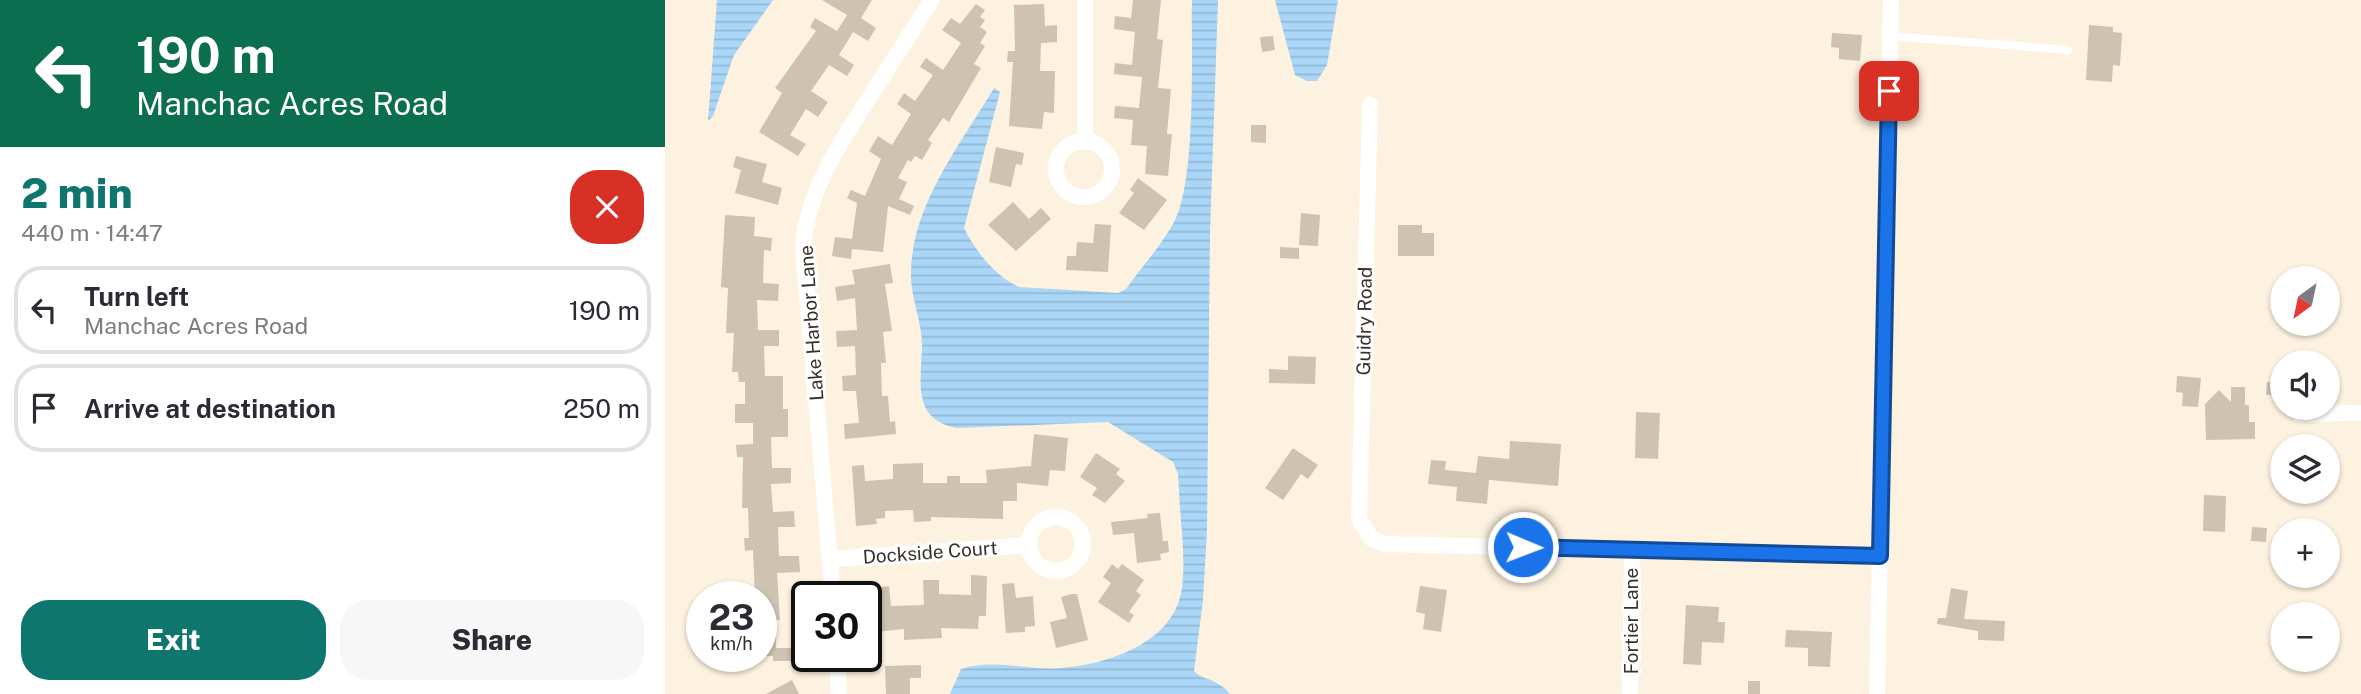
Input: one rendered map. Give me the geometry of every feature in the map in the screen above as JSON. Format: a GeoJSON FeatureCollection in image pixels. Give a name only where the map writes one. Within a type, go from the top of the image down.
{"type":"FeatureCollection","features":[{"type":"Feature","properties":{"kind":"street","name":"Lake Harbor Lane"},"geometry":{"type":"LineString","coordinates":[[832,581],[803,248],[804,228],[814,194],[829,161],[932,0]]}},
{"type":"Feature","properties":{"kind":"street"},"geometry":{"type":"LineString","coordinates":[[1085,0],[1085,142]]}},
{"type":"Feature","properties":{"kind":"street"},"geometry":{"type":"LineString","coordinates":[[1877,694],[1891,0]]}},
{"type":"Feature","properties":{"kind":"street","name":"Guidry Road"},"geometry":{"type":"LineString","coordinates":[[1370,106],[1359,519],[1367,534],[1386,544],[1632,549]]}},
{"type":"Feature","properties":{"kind":"street"},"geometry":{"type":"LineString","coordinates":[[2340,413],[2361,413]]}},
{"type":"Feature","properties":{"kind":"street","name":"Dockside Court"},"geometry":{"type":"LineString","coordinates":[[831,559],[1029,545]]}},
{"type":"Feature","properties":{"kind":"street"},"geometry":{"type":"LineString","coordinates":[[1632,549],[1880,556]]}},
{"type":"Feature","properties":{"kind":"street","name":"Fortier Lane"},"geometry":{"type":"LineString","coordinates":[[1630,694],[1632,549]]}},
{"type":"Feature","properties":{"kind":"street"},"geometry":{"type":"LineString","coordinates":[[838,672],[839,694]]}},
{"type":"Feature","properties":{"kind":"lane"},"geometry":{"type":"LineString","coordinates":[[1890,36],[2068,50]]}},
{"type":"Feature","properties":{"kind":"water"},"geometry":{"type":"Polygon","coordinates":[[[717,0],[773,0],[734,55],[713,116],[708,121],[717,0]]]}},
{"type":"Feature","properties":{"kind":"water"},"geometry":{"type":"Polygon","coordinates":[[[1192,0],[1218,0],[1210,232],[1207,530],[1203,600],[1194,671],[1220,685],[1230,694],[950,694],[961,669],[974,666],[1062,668],[1119,655],[1154,636],[1177,606],[1182,587],[1183,551],[1178,474],[1173,462],[1108,422],[957,428],[932,417],[922,398],[922,338],[912,291],[911,272],[913,247],[929,199],[953,153],[994,88],[1000,92],[964,228],[974,246],[994,270],[1019,287],[1118,293],[1126,289],[1168,233],[1181,205],[1191,116],[1192,0]]]}},
{"type":"Feature","properties":{"kind":"water"},"geometry":{"type":"Polygon","coordinates":[[[1275,0],[1338,0],[1327,65],[1317,81],[1307,81],[1295,75],[1275,0]]]}},
{"type":"Feature","properties":{"kind":"building"},"geometry":{"type":"Polygon","coordinates":[[[822,0],[872,0],[861,18],[876,28],[868,41],[853,32],[839,55],[854,65],[847,76],[829,65],[811,91],[828,102],[818,117],[806,109],[790,135],[806,144],[798,156],[759,132],[782,93],[775,88],[816,31],[810,27],[815,18],[837,31],[847,15],[822,0]]]}},
{"type":"Feature","properties":{"kind":"building"},"geometry":{"type":"Polygon","coordinates":[[[1133,0],[1161,0],[1157,39],[1163,40],[1158,88],[1171,89],[1167,134],[1172,134],[1168,176],[1145,174],[1147,146],[1131,145],[1133,120],[1114,118],[1115,106],[1139,108],[1142,77],[1114,74],[1115,63],[1132,65],[1135,32],[1114,29],[1115,16],[1131,18],[1133,0]]]}},
{"type":"Feature","properties":{"kind":"building"},"geometry":{"type":"Polygon","coordinates":[[[976,4],[985,10],[980,17],[985,20],[980,27],[987,32],[980,43],[985,46],[974,64],[981,68],[949,122],[943,118],[928,140],[932,143],[922,160],[915,156],[911,162],[908,160],[898,178],[907,182],[899,199],[914,206],[910,215],[888,206],[883,252],[852,249],[851,259],[832,256],[835,237],[852,239],[857,203],[847,198],[851,190],[865,196],[881,159],[869,151],[878,136],[892,145],[911,114],[897,104],[904,93],[915,101],[933,75],[920,67],[926,58],[943,70],[961,43],[942,30],[951,18],[960,24],[976,4]]]}},
{"type":"Feature","properties":{"kind":"building"},"geometry":{"type":"Polygon","coordinates":[[[1044,4],[1045,26],[1057,25],[1057,42],[1041,43],[1040,71],[1055,71],[1054,113],[1044,112],[1042,129],[1009,126],[1013,62],[1007,62],[1008,51],[1015,51],[1014,5],[1044,4]]]}},
{"type":"Feature","properties":{"kind":"building"},"geometry":{"type":"Polygon","coordinates":[[[2089,25],[2113,27],[2113,32],[2122,33],[2120,66],[2113,65],[2112,82],[2086,80],[2089,25]]]}},
{"type":"Feature","properties":{"kind":"building"},"geometry":{"type":"Polygon","coordinates":[[[1832,33],[1862,35],[1860,61],[1839,59],[1839,48],[1831,47],[1832,33]]]}},
{"type":"Feature","properties":{"kind":"building"},"geometry":{"type":"Polygon","coordinates":[[[1273,36],[1275,50],[1262,52],[1260,37],[1273,36]]]}},
{"type":"Feature","properties":{"kind":"building"},"geometry":{"type":"Polygon","coordinates":[[[1251,125],[1266,125],[1266,143],[1251,142],[1251,125]]]}},
{"type":"Feature","properties":{"kind":"building"},"geometry":{"type":"Polygon","coordinates":[[[996,147],[1024,153],[1022,165],[1016,164],[1011,187],[989,182],[996,147]]]}},
{"type":"Feature","properties":{"kind":"building"},"geometry":{"type":"Polygon","coordinates":[[[736,156],[767,164],[762,182],[782,188],[778,205],[735,193],[741,170],[733,167],[736,156]]]}},
{"type":"Feature","properties":{"kind":"building"},"geometry":{"type":"Polygon","coordinates":[[[1138,178],[1167,200],[1144,230],[1119,213],[1134,193],[1130,190],[1138,178]]]}},
{"type":"Feature","properties":{"kind":"building"},"geometry":{"type":"Polygon","coordinates":[[[1013,202],[1029,219],[1041,208],[1051,219],[1016,251],[988,225],[1013,202]]]}},
{"type":"Feature","properties":{"kind":"building"},"geometry":{"type":"Polygon","coordinates":[[[1301,213],[1320,215],[1318,246],[1299,245],[1301,213]]]}},
{"type":"Feature","properties":{"kind":"building"},"geometry":{"type":"Polygon","coordinates":[[[725,215],[755,217],[754,236],[772,238],[771,251],[764,250],[763,283],[779,284],[778,301],[757,300],[758,330],[779,330],[779,346],[764,346],[765,376],[783,376],[783,409],[788,409],[788,437],[771,437],[772,468],[791,468],[791,483],[771,484],[773,512],[794,511],[795,527],[778,527],[779,556],[799,556],[800,572],[777,573],[780,620],[777,620],[777,581],[754,581],[753,550],[745,551],[744,538],[749,538],[748,508],[742,508],[743,457],[737,457],[736,445],[753,444],[753,423],[735,423],[735,404],[745,404],[745,382],[739,382],[738,372],[732,372],[734,333],[726,333],[728,288],[721,287],[725,215]]]}},
{"type":"Feature","properties":{"kind":"building"},"geometry":{"type":"Polygon","coordinates":[[[1095,224],[1111,225],[1108,272],[1066,270],[1067,256],[1076,256],[1077,242],[1093,243],[1095,224]]]}},
{"type":"Feature","properties":{"kind":"building"},"geometry":{"type":"Polygon","coordinates":[[[1398,225],[1422,225],[1422,233],[1434,233],[1434,256],[1398,256],[1398,225]]]}},
{"type":"Feature","properties":{"kind":"building"},"geometry":{"type":"Polygon","coordinates":[[[1280,247],[1299,248],[1299,259],[1280,258],[1280,247]]]}},
{"type":"Feature","properties":{"kind":"building"},"geometry":{"type":"Polygon","coordinates":[[[890,264],[893,283],[885,284],[892,331],[883,332],[886,363],[881,363],[882,396],[888,396],[890,422],[895,421],[896,434],[845,439],[844,424],[859,423],[856,391],[843,391],[842,376],[856,375],[855,346],[837,347],[836,331],[857,330],[855,298],[837,301],[835,287],[855,284],[852,270],[890,264]]]}},
{"type":"Feature","properties":{"kind":"building"},"geometry":{"type":"Polygon","coordinates":[[[1288,356],[1316,357],[1315,384],[1269,383],[1269,369],[1288,370],[1288,356]]]}},
{"type":"Feature","properties":{"kind":"building"},"geometry":{"type":"Polygon","coordinates":[[[2177,376],[2201,378],[2198,407],[2182,406],[2183,393],[2176,392],[2177,376]]]}},
{"type":"Feature","properties":{"kind":"building"},"geometry":{"type":"Polygon","coordinates":[[[2267,382],[2270,382],[2270,395],[2266,395],[2267,382]]]}},
{"type":"Feature","properties":{"kind":"building"},"geometry":{"type":"Polygon","coordinates":[[[2231,387],[2245,387],[2245,405],[2249,405],[2249,422],[2255,422],[2255,439],[2206,440],[2205,404],[2219,390],[2231,402],[2231,387]]]}},
{"type":"Feature","properties":{"kind":"building"},"geometry":{"type":"Polygon","coordinates":[[[1636,412],[1660,413],[1658,459],[1635,458],[1636,412]]]}},
{"type":"Feature","properties":{"kind":"building"},"geometry":{"type":"Polygon","coordinates":[[[1034,434],[1068,438],[1065,471],[1050,470],[1048,486],[1017,483],[1017,501],[1003,501],[1003,519],[931,517],[931,521],[914,522],[913,510],[885,511],[885,518],[876,519],[877,524],[856,526],[852,466],[864,465],[865,481],[893,479],[893,464],[923,463],[923,483],[947,483],[947,476],[960,476],[960,483],[987,483],[986,470],[1031,466],[1034,434]]]}},
{"type":"Feature","properties":{"kind":"building"},"geometry":{"type":"Polygon","coordinates":[[[1510,441],[1561,444],[1558,486],[1489,480],[1487,504],[1456,501],[1457,487],[1428,484],[1431,460],[1446,461],[1445,470],[1476,473],[1478,456],[1509,459],[1510,441]]]}},
{"type":"Feature","properties":{"kind":"building"},"geometry":{"type":"Polygon","coordinates":[[[1293,448],[1318,465],[1308,479],[1301,474],[1283,500],[1265,488],[1293,448]]]}},
{"type":"Feature","properties":{"kind":"building"},"geometry":{"type":"Polygon","coordinates":[[[1096,453],[1120,469],[1116,474],[1125,481],[1105,503],[1092,495],[1097,488],[1080,477],[1096,453]]]}},
{"type":"Feature","properties":{"kind":"building"},"geometry":{"type":"Polygon","coordinates":[[[2204,495],[2226,496],[2225,532],[2203,531],[2204,495]]]}},
{"type":"Feature","properties":{"kind":"building"},"geometry":{"type":"Polygon","coordinates":[[[1160,513],[1163,541],[1168,541],[1169,552],[1160,554],[1161,560],[1137,563],[1134,533],[1113,535],[1111,522],[1148,518],[1147,514],[1160,513]]]}},
{"type":"Feature","properties":{"kind":"building"},"geometry":{"type":"Polygon","coordinates":[[[2252,527],[2267,528],[2266,542],[2251,541],[2252,527]]]}},
{"type":"Feature","properties":{"kind":"building"},"geometry":{"type":"Polygon","coordinates":[[[1112,564],[1118,569],[1122,564],[1144,580],[1136,591],[1141,595],[1129,612],[1134,615],[1129,623],[1098,602],[1111,583],[1103,577],[1112,564]]]}},
{"type":"Feature","properties":{"kind":"building"},"geometry":{"type":"Polygon","coordinates":[[[971,575],[987,576],[986,616],[979,616],[978,629],[941,628],[942,638],[904,640],[904,629],[882,631],[882,587],[889,586],[891,606],[924,605],[923,580],[939,580],[939,594],[971,595],[971,575]]]}},
{"type":"Feature","properties":{"kind":"building"},"geometry":{"type":"Polygon","coordinates":[[[1014,583],[1016,598],[1033,596],[1035,626],[1025,627],[1025,632],[1006,633],[1002,584],[1014,583]]]}},
{"type":"Feature","properties":{"kind":"building"},"geometry":{"type":"Polygon","coordinates":[[[1420,586],[1447,590],[1441,632],[1423,629],[1425,614],[1416,612],[1420,586]]]}},
{"type":"Feature","properties":{"kind":"building"},"geometry":{"type":"Polygon","coordinates":[[[1951,588],[1968,591],[1964,619],[2005,621],[2004,641],[1978,640],[1978,631],[1937,624],[1938,618],[1946,618],[1951,588]]]}},
{"type":"Feature","properties":{"kind":"building"},"geometry":{"type":"Polygon","coordinates":[[[1077,594],[1088,640],[1056,648],[1050,622],[1067,618],[1061,597],[1077,594]]]}},
{"type":"Feature","properties":{"kind":"building"},"geometry":{"type":"Polygon","coordinates":[[[1686,605],[1719,607],[1718,622],[1725,622],[1724,643],[1702,642],[1701,665],[1683,664],[1686,605]]]}},
{"type":"Feature","properties":{"kind":"building"},"geometry":{"type":"Polygon","coordinates":[[[1786,630],[1832,632],[1830,667],[1808,666],[1808,648],[1785,647],[1786,630]]]}},
{"type":"Feature","properties":{"kind":"building"},"geometry":{"type":"Polygon","coordinates":[[[777,648],[791,648],[791,661],[777,661],[777,648]]]}},
{"type":"Feature","properties":{"kind":"building"},"geometry":{"type":"Polygon","coordinates":[[[921,665],[921,678],[910,678],[910,694],[886,694],[885,666],[921,665]]]}},
{"type":"Feature","properties":{"kind":"building"},"geometry":{"type":"Polygon","coordinates":[[[792,680],[799,694],[766,694],[792,680]]]}},
{"type":"Feature","properties":{"kind":"building"},"geometry":{"type":"Polygon","coordinates":[[[1748,681],[1760,681],[1760,694],[1748,694],[1748,681]]]}},
{"type":"Feature","properties":{"kind":"route"},"geometry":{"type":"LineString","coordinates":[[1523,547],[1880,556],[1879,492],[1889,91]]}}]}
